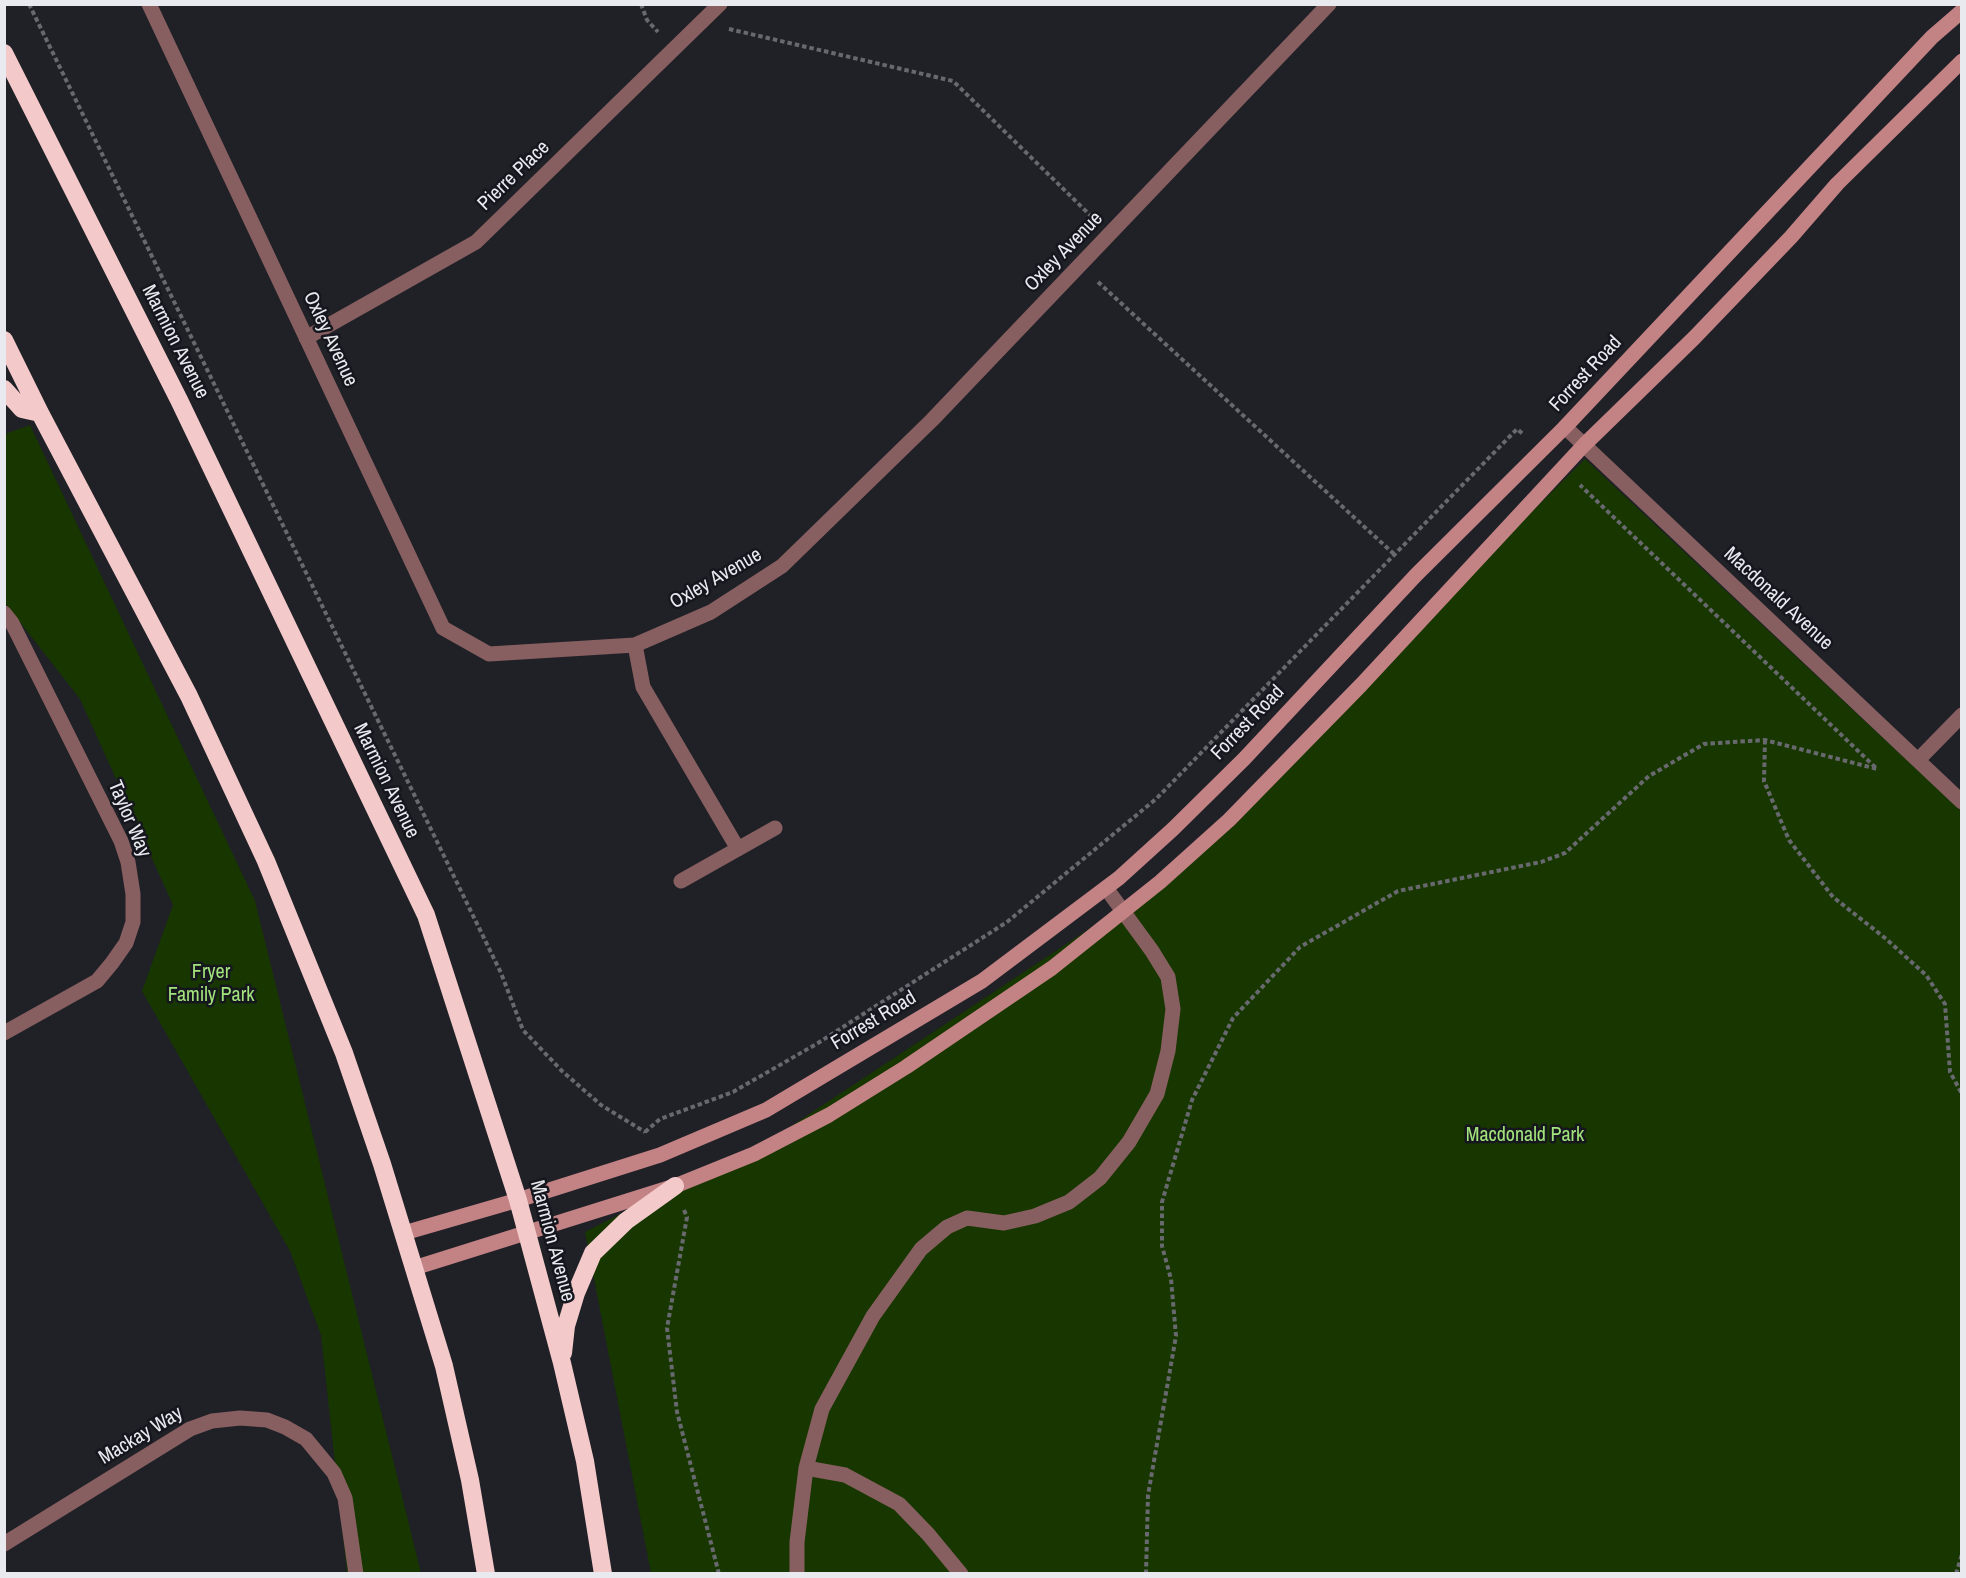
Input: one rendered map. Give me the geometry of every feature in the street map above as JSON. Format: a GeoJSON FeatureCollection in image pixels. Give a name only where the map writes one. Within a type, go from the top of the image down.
{"type":"FeatureCollection","features":[{"type":"Feature","properties":{"kind":"highway","name":"Marmion Avenue"},"geometry":{"type":"LineString","coordinates":[[4,53],[185,410],[426,915],[518,1200],[562,1363],[585,1461],[603,1574]]}},
{"type":"Feature","properties":{"kind":"highway"},"geometry":{"type":"LineString","coordinates":[[4,77],[22,89]]}},
{"type":"Feature","properties":{"kind":"highway"},"geometry":{"type":"LineString","coordinates":[[4,340],[189,696],[266,861],[344,1053],[404,1233],[444,1366],[468,1468],[486,1574]]}},
{"type":"Feature","properties":{"kind":"highway"},"geometry":{"type":"LineString","coordinates":[[4,389],[22,409],[40,413]]}},
{"type":"Feature","properties":{"kind":"highway"},"geometry":{"type":"LineString","coordinates":[[562,1363],[566,1326],[572,1304],[593,1253],[626,1221],[675,1186]]}},
{"type":"Feature","properties":{"kind":"street","name":"Oxley Avenue"},"geometry":{"type":"LineString","coordinates":[[149,4],[443,628],[489,654],[635,645],[711,612],[782,566],[932,420],[1329,4]]}},
{"type":"Feature","properties":{"kind":"street","name":"Pierre Place"},"geometry":{"type":"LineString","coordinates":[[306,338],[476,242],[720,4]]}},
{"type":"Feature","properties":{"kind":"street","name":"Forrest Road"},"geometry":{"type":"LineString","coordinates":[[404,1233],[660,1155],[766,1110],[982,981],[1106,888],[1173,829],[1244,759],[1416,575],[1564,427],[1932,38],[1962,11]]}},
{"type":"Feature","properties":{"kind":"street"},"geometry":{"type":"LineString","coordinates":[[414,1268],[675,1186],[754,1154],[829,1114],[906,1067],[1052,969],[1160,882],[1229,820],[1361,685],[1584,445],[1694,338],[1791,237],[1837,184],[1962,61]]}},
{"type":"Feature","properties":{"kind":"street","name":"Macdonald Avenue"},"geometry":{"type":"LineString","coordinates":[[1564,427],[1962,802]]}},
{"type":"Feature","properties":{"kind":"street","name":"Taylor Way"},"geometry":{"type":"LineString","coordinates":[[4,613],[12,623],[120,841],[128,862],[133,894],[133,922],[126,943],[97,981],[4,1033]]}},
{"type":"Feature","properties":{"kind":"street"},"geometry":{"type":"LineString","coordinates":[[635,645],[643,687],[738,849]]}},
{"type":"Feature","properties":{"kind":"street"},"geometry":{"type":"LineString","coordinates":[[1918,760],[1962,715]]}},
{"type":"Feature","properties":{"kind":"street"},"geometry":{"type":"LineString","coordinates":[[681,881],[775,828]]}},
{"type":"Feature","properties":{"kind":"street"},"geometry":{"type":"LineString","coordinates":[[797,1574],[797,1542],[806,1468],[822,1409],[873,1316],[921,1249],[947,1227],[967,1218],[1004,1223],[1035,1216],[1069,1202],[1100,1178],[1130,1142],[1157,1094],[1168,1051],[1173,1009],[1168,977],[1106,888]]}},
{"type":"Feature","properties":{"kind":"street","name":"Mackay Way"},"geometry":{"type":"LineString","coordinates":[[4,1544],[190,1429],[212,1421],[240,1418],[267,1420],[306,1438],[334,1473],[345,1498],[356,1574]]}},
{"type":"Feature","properties":{"kind":"street"},"geometry":{"type":"LineString","coordinates":[[806,1468],[845,1475],[898,1504],[928,1534],[961,1574]]}},
{"type":"Feature","properties":{"kind":"path"},"geometry":{"type":"LineString","coordinates":[[29,4],[501,973],[523,1030],[562,1071],[601,1105],[645,1132],[660,1155]]}},
{"type":"Feature","properties":{"kind":"path"},"geometry":{"type":"LineString","coordinates":[[702,23],[953,81],[1110,235]]}},
{"type":"Feature","properties":{"kind":"path"},"geometry":{"type":"LineString","coordinates":[[1080,265],[1416,575]]}},
{"type":"Feature","properties":{"kind":"path"},"geometry":{"type":"LineString","coordinates":[[645,1132],[660,1119],[733,1092],[818,1043],[1007,922],[1156,799],[1517,429],[1541,450]]}},
{"type":"Feature","properties":{"kind":"path"},"geometry":{"type":"LineString","coordinates":[[1146,1574],[1149,1495],[1176,1336],[1171,1279],[1162,1246],[1162,1202],[1192,1100],[1233,1018],[1300,947],[1398,891],[1541,862],[1565,853],[1649,776],[1704,744],[1765,740],[1877,769],[1563,468]]}},
{"type":"Feature","properties":{"kind":"path"},"geometry":{"type":"LineString","coordinates":[[1765,740],[1764,781],[1789,840],[1833,897],[1885,938],[1926,975],[1945,1004],[1950,1072],[1962,1094]]}},
{"type":"Feature","properties":{"kind":"path"},"geometry":{"type":"LineString","coordinates":[[675,1186],[687,1217],[667,1328],[677,1412],[719,1574]]}},
{"type":"Feature","properties":{"kind":"path"},"geometry":{"type":"LineString","coordinates":[[1956,1574],[1962,1554]]}},
{"type":"Feature","properties":{"kind":"green space","name":"Fryer Family Park"},"geometry":{"type":"Polygon","coordinates":[[[30,425],[255,901],[421,1573],[347,1573],[321,1335],[290,1251],[142,991],[173,905],[80,699],[5,603],[5,434],[30,425]]]}},
{"type":"Feature","properties":{"kind":"green space","name":"Macdonald Park"},"geometry":{"type":"Polygon","coordinates":[[[1585,459],[1961,811],[1961,1573],[651,1573],[585,1232],[675,1186],[743,1158],[1160,882],[1585,459]]]}}]}
